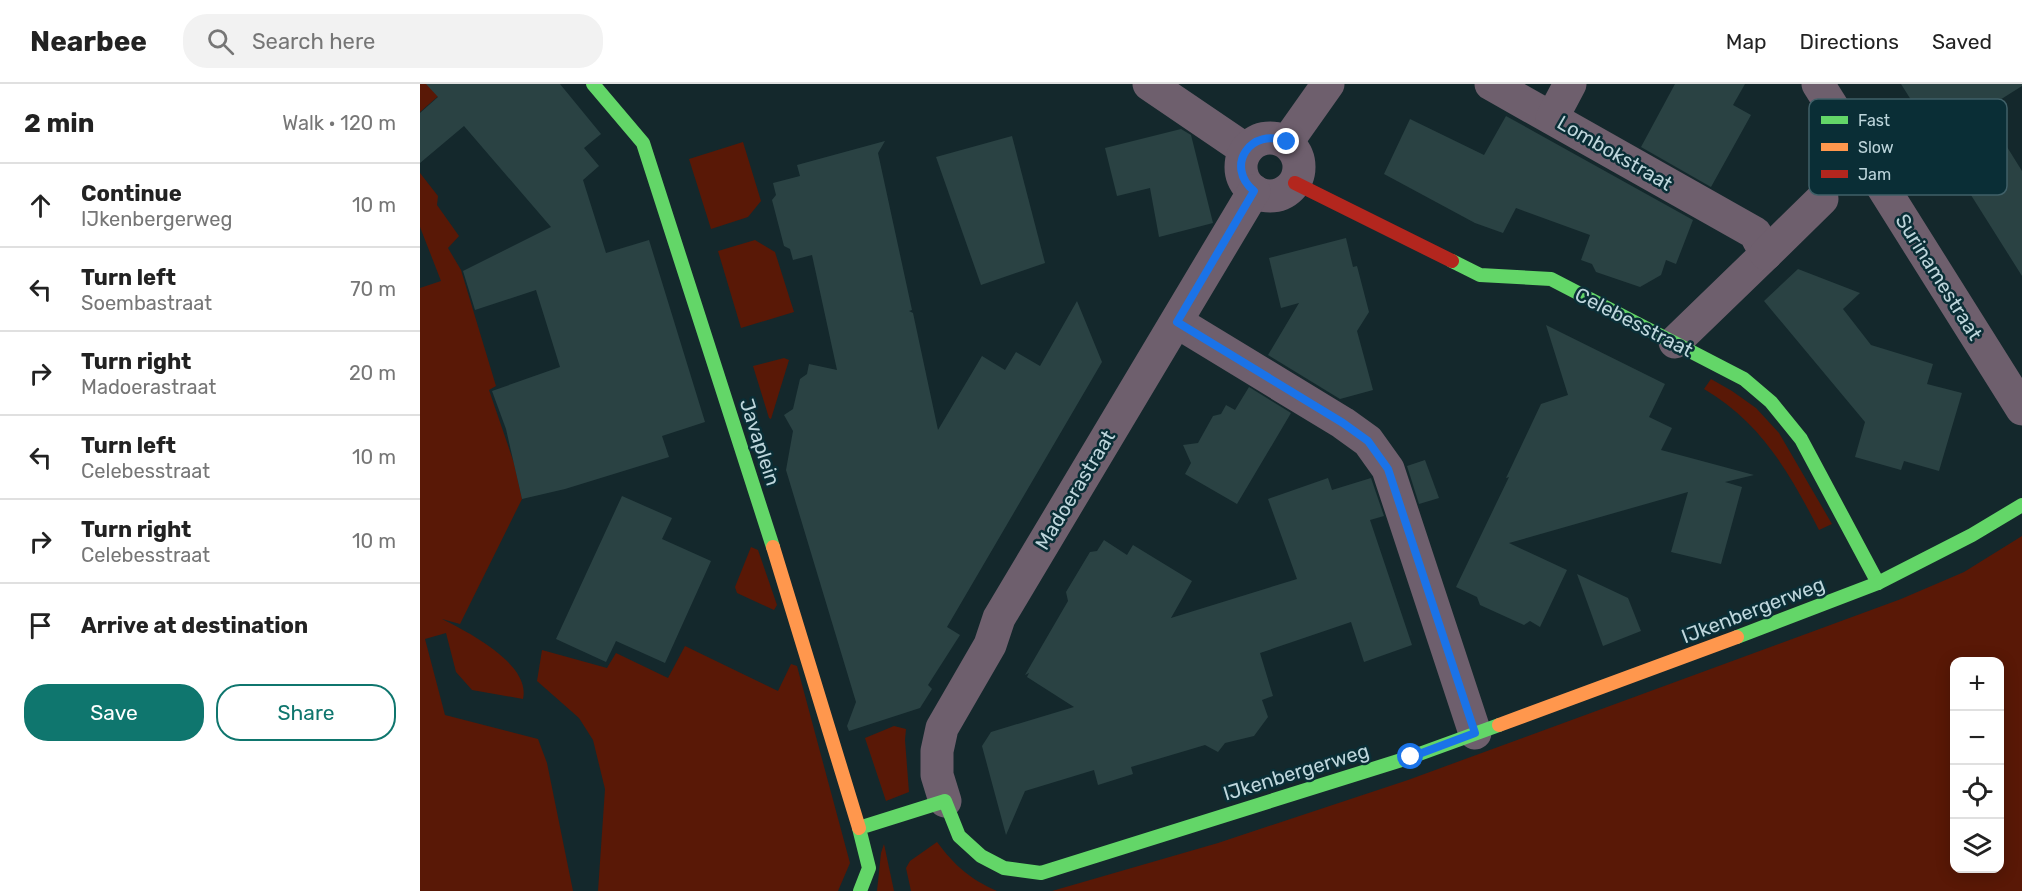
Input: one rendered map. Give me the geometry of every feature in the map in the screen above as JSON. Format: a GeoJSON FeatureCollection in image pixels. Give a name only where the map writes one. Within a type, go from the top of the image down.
{"type":"FeatureCollection","features":[{"type":"Feature","properties":{"kind":"street","name":"Javaplein"},"geometry":{"type":"LineString","coordinates":[[593,84],[643,142],[763,515],[859,828]]}},
{"type":"Feature","properties":{"kind":"street"},"geometry":{"type":"LineString","coordinates":[[1149,84],[1246,150]]}},
{"type":"Feature","properties":{"kind":"street"},"geometry":{"type":"LineString","coordinates":[[1287,142],[1328,84]]}},
{"type":"Feature","properties":{"kind":"street","name":"Lombokstraat"},"geometry":{"type":"LineString","coordinates":[[1491,84],[1755,233],[1766,254]]}},
{"type":"Feature","properties":{"kind":"street"},"geometry":{"type":"LineString","coordinates":[[1552,118],[1570,84]]}},
{"type":"Feature","properties":{"kind":"street","name":"Surinamestraat"},"geometry":{"type":"LineString","coordinates":[[1818,84],[1827,99]]}},
{"type":"Feature","properties":{"kind":"street"},"geometry":{"type":"LineString","coordinates":[[1269,138],[1279,138],[1287,142],[1298,157],[1299,175],[1295,183],[1281,195],[1263,195],[1254,191],[1243,177],[1242,159],[1246,150],[1252,144],[1269,138]]}},
{"type":"Feature","properties":{"kind":"street","name":"Celebesstraat"},"geometry":{"type":"LineString","coordinates":[[1295,183],[1480,275],[1551,279],[1744,379],[1781,413],[1802,438],[1878,583]]}},
{"type":"Feature","properties":{"kind":"street","name":"Madoerastraat"},"geometry":{"type":"LineString","coordinates":[[945,801],[937,775],[937,751],[942,728],[990,645],[999,618],[1254,191]]}},
{"type":"Feature","properties":{"kind":"street","name":"Surinamestraat"},"geometry":{"type":"LineString","coordinates":[[1888,195],[2022,409]]}},
{"type":"Feature","properties":{"kind":"street"},"geometry":{"type":"LineString","coordinates":[[1675,342],[1822,199]]}},
{"type":"Feature","properties":{"kind":"street"},"geometry":{"type":"LineString","coordinates":[[1177,322],[1343,423],[1368,441],[1388,469],[1475,733]]}},
{"type":"Feature","properties":{"kind":"street","name":"IJkenbergerweg"},"geometry":{"type":"LineString","coordinates":[[945,801],[959,837],[981,856],[1004,868],[1041,873],[1411,757],[1771,625],[1878,583],[1972,535],[2022,505]]}},
{"type":"Feature","properties":{"kind":"street"},"geometry":{"type":"LineString","coordinates":[[861,891],[869,868],[859,828],[945,801]]}},
{"type":"Feature","properties":{"kind":"shaded area"},"geometry":{"type":"Polygon","coordinates":[[[420,84],[452,84],[420,112],[420,84]]]}},
{"type":"Feature","properties":{"kind":"shaded area"},"geometry":{"type":"Polygon","coordinates":[[[743,142],[761,201],[748,217],[711,229],[689,159],[743,142]]]}},
{"type":"Feature","properties":{"kind":"shaded area"},"geometry":{"type":"Polygon","coordinates":[[[420,173],[438,196],[437,205],[459,236],[448,248],[461,270],[496,386],[489,390],[514,463],[522,499],[460,624],[442,619],[481,641],[508,662],[523,686],[523,699],[472,690],[456,672],[446,633],[425,639],[445,715],[538,739],[547,763],[573,891],[420,891],[420,288],[441,281],[420,227],[420,173]]]}},
{"type":"Feature","properties":{"kind":"shaded area"},"geometry":{"type":"Polygon","coordinates":[[[755,240],[775,252],[794,312],[741,328],[718,251],[755,240]]]}},
{"type":"Feature","properties":{"kind":"shaded area"},"geometry":{"type":"Polygon","coordinates":[[[784,358],[789,360],[771,419],[753,366],[784,358]]]}},
{"type":"Feature","properties":{"kind":"shaded area"},"geometry":{"type":"Polygon","coordinates":[[[1711,379],[1756,408],[1779,433],[1832,524],[1819,530],[1785,469],[1758,433],[1724,402],[1704,389],[1711,379]]]}},
{"type":"Feature","properties":{"kind":"shaded area"},"geometry":{"type":"Polygon","coordinates":[[[2022,536],[2022,891],[1052,891],[1218,843],[1408,780],[1901,599],[1964,572],[2022,536]]]}},
{"type":"Feature","properties":{"kind":"shaded area"},"geometry":{"type":"Polygon","coordinates":[[[751,547],[758,550],[777,605],[774,610],[737,593],[735,587],[751,547]]]}},
{"type":"Feature","properties":{"kind":"shaded area"},"geometry":{"type":"Polygon","coordinates":[[[685,646],[778,691],[791,664],[797,666],[850,863],[838,891],[598,891],[605,789],[593,740],[579,718],[537,681],[542,650],[607,668],[616,653],[668,678],[685,646]]]}},
{"type":"Feature","properties":{"kind":"shaded area"},"geometry":{"type":"Polygon","coordinates":[[[894,726],[906,729],[909,792],[886,801],[865,738],[894,726]]]}},
{"type":"Feature","properties":{"kind":"shaded area"},"geometry":{"type":"Polygon","coordinates":[[[937,842],[964,871],[997,891],[911,891],[906,868],[910,861],[937,842]]]}},
{"type":"Feature","properties":{"kind":"shaded area"},"geometry":{"type":"Polygon","coordinates":[[[884,844],[894,891],[877,891],[884,844]]]}},
{"type":"Feature","properties":{"kind":"building"},"geometry":{"type":"Polygon","coordinates":[[[426,84],[560,84],[601,134],[584,148],[599,166],[583,180],[606,253],[649,240],[705,422],[662,436],[669,457],[565,489],[522,499],[506,429],[492,391],[560,367],[536,290],[475,310],[463,271],[551,227],[464,126],[420,163],[420,113],[438,97],[426,84]]]}},
{"type":"Feature","properties":{"kind":"building"},"geometry":{"type":"Polygon","coordinates":[[[1675,84],[1745,84],[1733,105],[1751,115],[1711,187],[1641,147],[1675,84]]]}},
{"type":"Feature","properties":{"kind":"building"},"geometry":{"type":"Polygon","coordinates":[[[1901,84],[2022,84],[2001,99],[1910,99],[1901,84]]]}},
{"type":"Feature","properties":{"kind":"building"},"geometry":{"type":"Polygon","coordinates":[[[1506,116],[1693,220],[1676,264],[1666,260],[1661,275],[1640,287],[1596,272],[1592,264],[1581,260],[1590,235],[1516,208],[1503,233],[1475,223],[1384,174],[1410,119],[1484,155],[1506,116]]]}},
{"type":"Feature","properties":{"kind":"building"},"geometry":{"type":"Polygon","coordinates":[[[1181,129],[1191,135],[1213,223],[1159,237],[1150,188],[1117,196],[1105,148],[1181,129]]]}},
{"type":"Feature","properties":{"kind":"building"},"geometry":{"type":"Polygon","coordinates":[[[1012,136],[1045,263],[981,285],[936,157],[1012,136]]]}},
{"type":"Feature","properties":{"kind":"building"},"geometry":{"type":"Polygon","coordinates":[[[885,141],[878,153],[912,310],[909,311],[913,313],[938,430],[982,356],[1005,370],[1016,352],[1040,366],[1077,301],[1102,362],[947,627],[960,635],[928,685],[932,689],[920,708],[849,731],[847,726],[856,702],[786,470],[793,431],[784,415],[793,409],[800,379],[807,374],[809,364],[837,370],[812,255],[793,260],[790,249],[784,246],[772,200],[776,195],[773,183],[800,176],[797,165],[885,141]]]}},
{"type":"Feature","properties":{"kind":"building"},"geometry":{"type":"Polygon","coordinates":[[[2007,147],[2022,171],[2022,276],[1971,195],[2007,195],[2007,147]]]}},
{"type":"Feature","properties":{"kind":"building"},"geometry":{"type":"Polygon","coordinates":[[[1346,238],[1353,267],[1357,266],[1369,312],[1357,331],[1373,390],[1340,399],[1268,355],[1299,303],[1281,308],[1269,258],[1346,238]]]}},
{"type":"Feature","properties":{"kind":"building"},"geometry":{"type":"Polygon","coordinates":[[[1798,269],[1860,293],[1843,309],[1871,345],[1933,364],[1927,384],[1962,393],[1939,471],[1904,461],[1901,470],[1855,457],[1865,422],[1764,301],[1798,269]]]}},
{"type":"Feature","properties":{"kind":"building"},"geometry":{"type":"Polygon","coordinates":[[[1546,325],[1665,384],[1649,417],[1672,428],[1661,450],[1754,475],[1725,482],[1742,487],[1721,564],[1671,552],[1688,492],[1509,543],[1567,570],[1540,627],[1530,621],[1524,625],[1480,605],[1477,597],[1456,587],[1541,404],[1568,395],[1546,325]]]}},
{"type":"Feature","properties":{"kind":"building"},"geometry":{"type":"Polygon","coordinates":[[[1249,387],[1291,413],[1237,504],[1185,474],[1191,463],[1183,445],[1198,443],[1213,416],[1221,414],[1226,405],[1235,410],[1249,387]]]}},
{"type":"Feature","properties":{"kind":"building"},"geometry":{"type":"Polygon","coordinates":[[[1425,460],[1439,498],[1419,504],[1407,466],[1425,460]]]}},
{"type":"Feature","properties":{"kind":"building"},"geometry":{"type":"Polygon","coordinates":[[[1328,478],[1332,490],[1371,478],[1384,516],[1370,520],[1412,645],[1364,662],[1351,622],[1260,653],[1273,696],[1262,700],[1268,717],[1254,736],[1225,743],[1218,752],[1205,745],[1131,767],[1133,774],[1098,785],[1094,770],[1025,791],[1006,835],[982,746],[991,732],[1074,707],[1027,677],[1029,673],[1025,675],[1068,601],[1066,592],[1090,552],[1097,551],[1104,540],[1127,555],[1133,545],[1192,581],[1171,618],[1297,579],[1268,499],[1328,478]]]}},
{"type":"Feature","properties":{"kind":"building"},"geometry":{"type":"Polygon","coordinates":[[[622,496],[672,518],[662,539],[711,561],[665,663],[616,641],[606,662],[556,639],[622,496]]]}},
{"type":"Feature","properties":{"kind":"building"},"geometry":{"type":"Polygon","coordinates":[[[1577,574],[1628,598],[1641,631],[1603,646],[1577,574]]]}},
{"type":"Feature","properties":{"kind":"traffic: fast"},"geometry":{"type":"LineString","coordinates":[[593,84],[643,143],[773,547]]}},
{"type":"Feature","properties":{"kind":"traffic: fast"},"geometry":{"type":"LineString","coordinates":[[1452,261],[1480,275],[1551,279],[1744,379],[1771,402],[1801,439],[1878,583]]}},
{"type":"Feature","properties":{"kind":"traffic: fast"},"geometry":{"type":"LineString","coordinates":[[1737,637],[1878,583],[1972,535],[2022,505]]}},
{"type":"Feature","properties":{"kind":"traffic: fast"},"geometry":{"type":"LineString","coordinates":[[860,891],[869,868],[859,828],[945,801],[959,836],[981,856],[1004,868],[1041,873],[1411,757],[1499,725]]}},
{"type":"Feature","properties":{"kind":"traffic: slow"},"geometry":{"type":"LineString","coordinates":[[773,547],[859,828]]}},
{"type":"Feature","properties":{"kind":"traffic: slow"},"geometry":{"type":"LineString","coordinates":[[1499,725],[1737,637]]}},
{"type":"Feature","properties":{"kind":"traffic: jam"},"geometry":{"type":"LineString","coordinates":[[1295,183],[1452,261]]}},
{"type":"Feature","properties":{"kind":"route"},"geometry":{"type":"LineString","coordinates":[[1287,142],[1279,138],[1269,138],[1252,144],[1246,150],[1241,168],[1247,185],[1254,191],[1177,322],[1343,423],[1368,441],[1388,469],[1475,733],[1411,757]]}}]}
